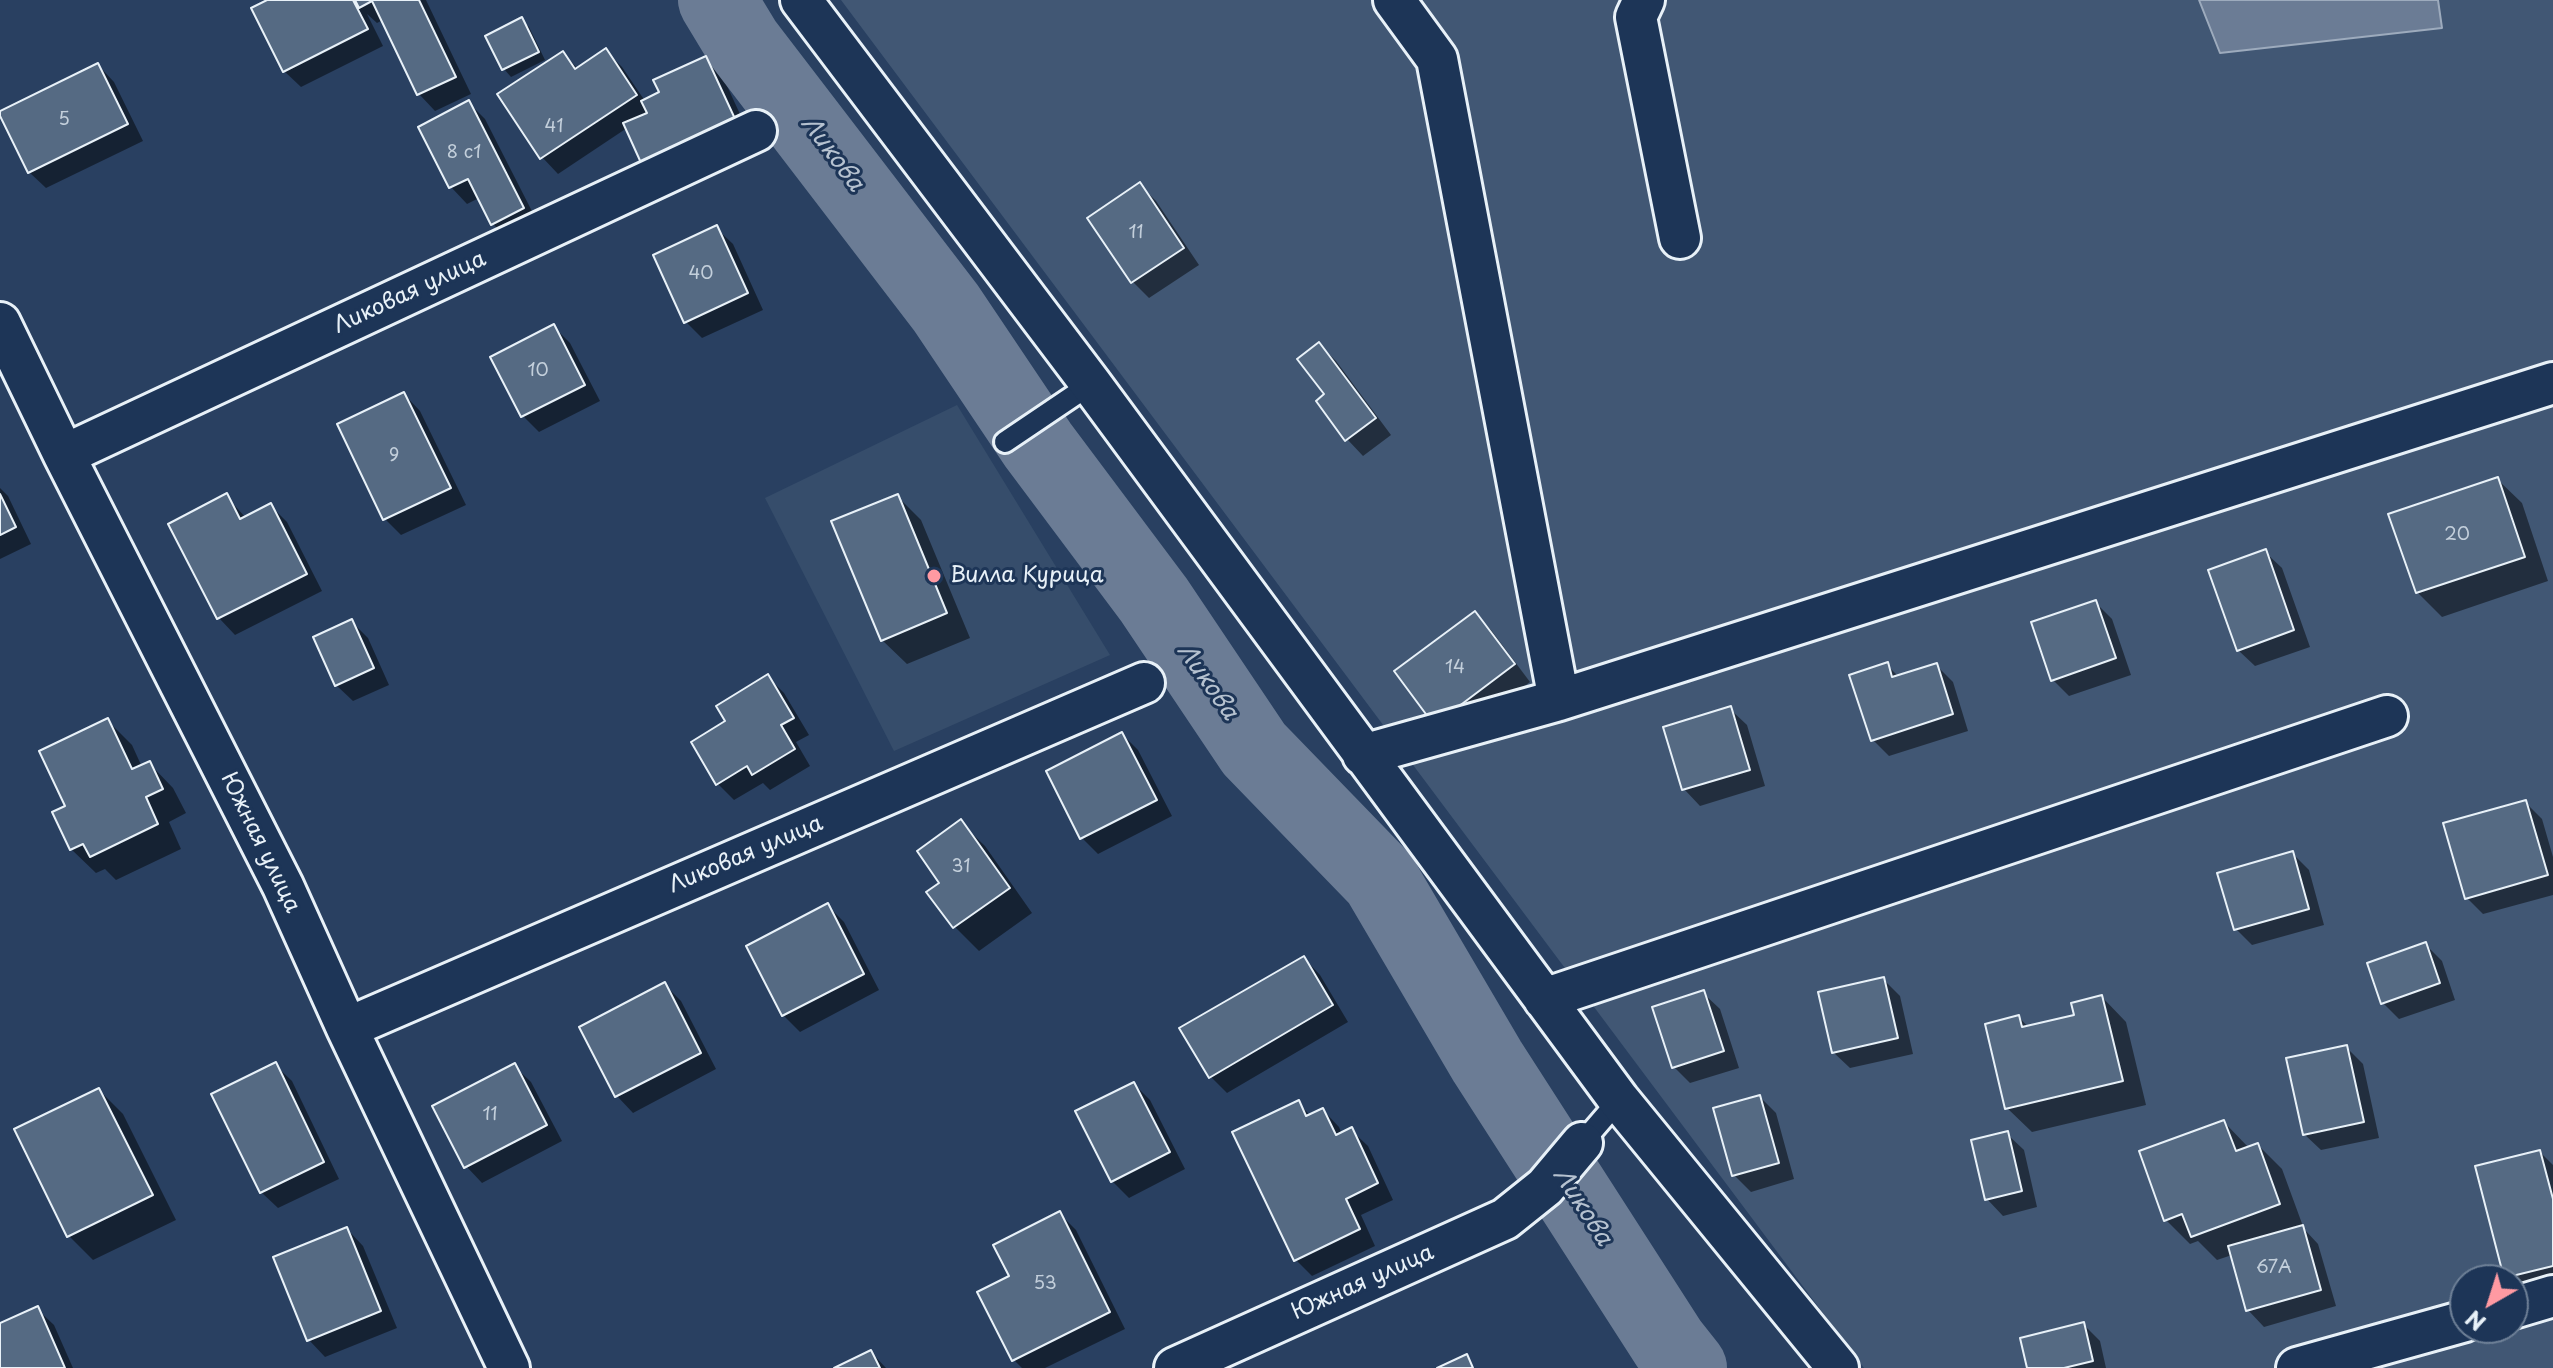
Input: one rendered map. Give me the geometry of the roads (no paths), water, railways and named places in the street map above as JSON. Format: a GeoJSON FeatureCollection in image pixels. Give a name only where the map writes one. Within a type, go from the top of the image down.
{"type":"FeatureCollection","features":[{"type":"Feature","properties":{"kind":"street"},"geometry":{"type":"LineString","coordinates":[[801,0],[1075,395],[1363,755],[1619,1100],[1838,1368]]}},
{"type":"Feature","properties":{"kind":"street"},"geometry":{"type":"LineString","coordinates":[[1394,0],[1437,59],[1559,700]]}},
{"type":"Feature","properties":{"kind":"street"},"geometry":{"type":"LineString","coordinates":[[1644,0],[1636,17],[1680,238]]}},
{"type":"Feature","properties":{"kind":"street","name":"Ликовая улица"},"geometry":{"type":"LineString","coordinates":[[64,455],[756,131]]}},
{"type":"Feature","properties":{"kind":"street","name":"Южная улица"},"geometry":{"type":"LineString","coordinates":[[0,323],[276,871],[509,1368]]}},
{"type":"Feature","properties":{"kind":"street"},"geometry":{"type":"LineString","coordinates":[[1363,755],[1559,700],[2553,383]]}},
{"type":"Feature","properties":{"kind":"street","name":"Ликовая улица"},"geometry":{"type":"LineString","coordinates":[[347,1028],[1144,683]]}},
{"type":"Feature","properties":{"kind":"street"},"geometry":{"type":"LineString","coordinates":[[1544,999],[2387,716]]}},
{"type":"Feature","properties":{"kind":"street","name":"Южная улица"},"geometry":{"type":"LineString","coordinates":[[1175,1368],[1505,1219],[1545,1187],[1582,1143]]}},
{"type":"Feature","properties":{"kind":"street"},"geometry":{"type":"LineString","coordinates":[[2529,1303],[2553,1296]]}},
{"type":"Feature","properties":{"kind":"street"},"geometry":{"type":"LineString","coordinates":[[2297,1368],[2449,1325]]}},
{"type":"Feature","properties":{"kind":"lane"},"geometry":{"type":"LineString","coordinates":[[1005,442],[1075,395]]}},
{"type":"Feature","properties":{"kind":"lane"},"geometry":{"type":"LineString","coordinates":[[1582,1143],[1619,1100]]}},
{"type":"Feature","properties":{"kind":"waterway","name":"Ликова"},"geometry":{"type":"LineString","coordinates":[[717,0],[743,43],[946,308],[1038,445],[1154,600],[1254,749],[1380,879],[1487,1061],[1669,1344],[1688,1368]]}},
{"type":"Feature","properties":{"kind":"place","name":"Вилла Курица"},"geometry":{"type":"Point","coordinates":[934,576]}}]}
